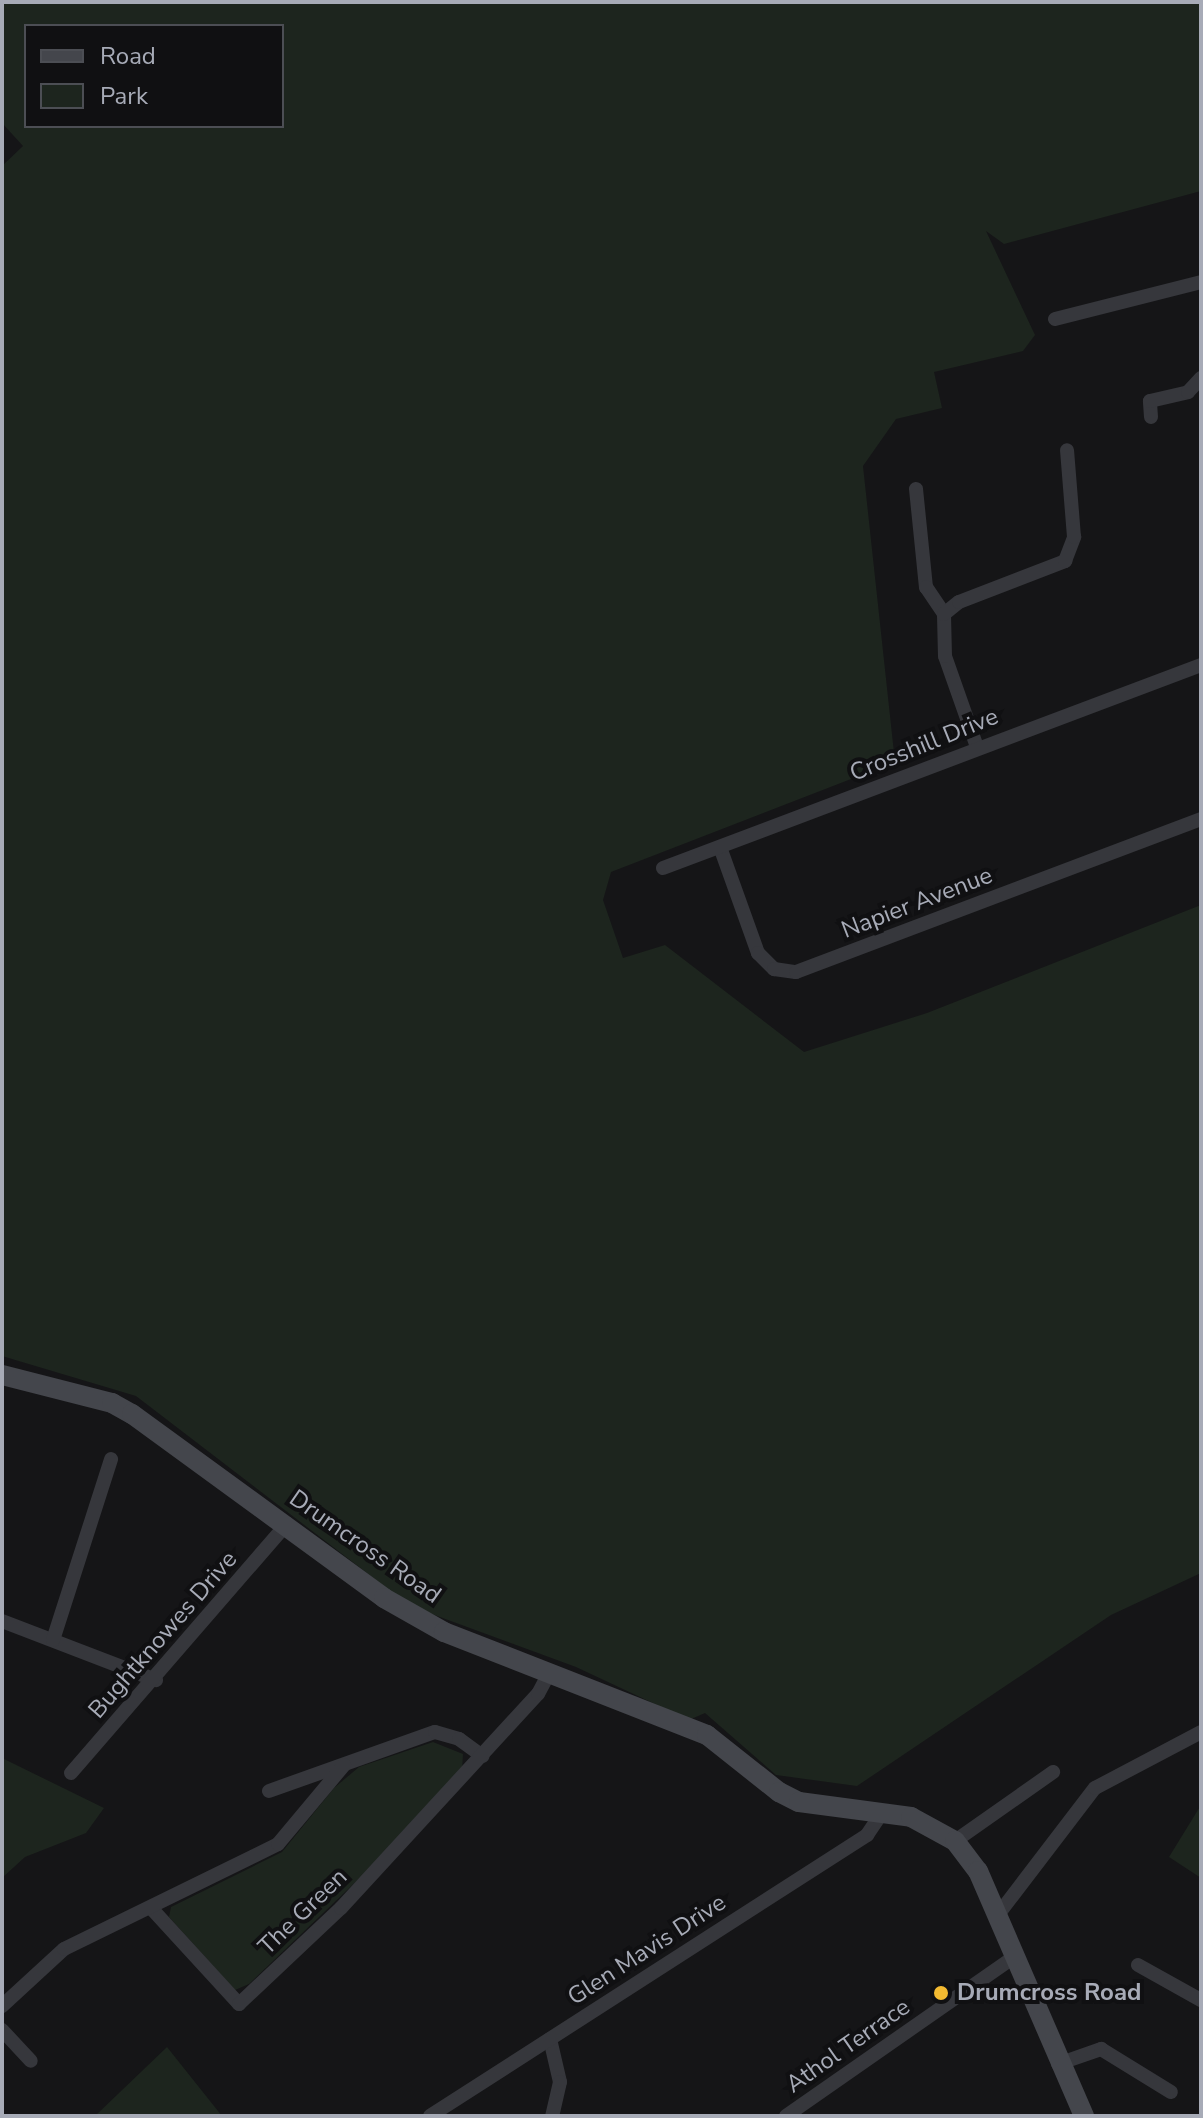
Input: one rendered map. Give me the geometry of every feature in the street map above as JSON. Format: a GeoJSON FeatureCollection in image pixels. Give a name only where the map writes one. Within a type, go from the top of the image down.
{"type":"FeatureCollection","features":[{"type":"Feature","properties":{"kind":"street"},"geometry":{"type":"LineString","coordinates":[[1055,319],[1201,282]]}},
{"type":"Feature","properties":{"kind":"street"},"geometry":{"type":"LineString","coordinates":[[1151,417],[1150,401],[1188,392],[1201,378]]}},
{"type":"Feature","properties":{"kind":"street"},"geometry":{"type":"LineString","coordinates":[[944,614],[959,602],[1065,561],[1074,537],[1067,450]]}},
{"type":"Feature","properties":{"kind":"street"},"geometry":{"type":"LineString","coordinates":[[916,489],[926,587],[944,614],[945,656],[977,747]]}},
{"type":"Feature","properties":{"kind":"street","name":"Crosshill Drive"},"geometry":{"type":"LineString","coordinates":[[663,868],[1201,665]]}},
{"type":"Feature","properties":{"kind":"street","name":"Napier Avenue"},"geometry":{"type":"LineString","coordinates":[[720,847],[758,953],[774,969],[796,972],[1201,819]]}},
{"type":"Feature","properties":{"kind":"street","name":"Drumcross Road"},"geometry":{"type":"LineString","coordinates":[[2,1375],[112,1403],[287,1524],[407,1613],[707,1735],[779,1792],[799,1802],[911,1817],[955,1841],[978,1871],[1058,2064],[1084,2116]]}},
{"type":"Feature","properties":{"kind":"street"},"geometry":{"type":"LineString","coordinates":[[53,1640],[111,1459]]}},
{"type":"Feature","properties":{"kind":"street","name":"Bughtknowes Drive"},"geometry":{"type":"LineString","coordinates":[[71,1773],[156,1680],[287,1524]]}},
{"type":"Feature","properties":{"kind":"street"},"geometry":{"type":"LineString","coordinates":[[2,1621],[156,1680]]}},
{"type":"Feature","properties":{"kind":"street","name":"The Green"},"geometry":{"type":"LineString","coordinates":[[152,1909],[239,2004],[341,1908],[538,1694],[549,1673]]}},
{"type":"Feature","properties":{"kind":"street"},"geometry":{"type":"LineString","coordinates":[[269,1791],[435,1732],[459,1739],[482,1756]]}},
{"type":"Feature","properties":{"kind":"street"},"geometry":{"type":"LineString","coordinates":[[997,1916],[1095,1788],[1201,1732]]}},
{"type":"Feature","properties":{"kind":"street"},"geometry":{"type":"LineString","coordinates":[[2,2006],[64,1949],[152,1909],[278,1844],[344,1765]]}},
{"type":"Feature","properties":{"kind":"street"},"geometry":{"type":"LineString","coordinates":[[955,1841],[1053,1772]]}},
{"type":"Feature","properties":{"kind":"street","name":"Glen Mavis Drive"},"geometry":{"type":"LineString","coordinates":[[430,2116],[867,1835],[881,1814]]}},
{"type":"Feature","properties":{"kind":"street","name":"Athol Terrace"},"geometry":{"type":"LineString","coordinates":[[786,2116],[1014,1957]]}},
{"type":"Feature","properties":{"kind":"street"},"geometry":{"type":"LineString","coordinates":[[1138,1965],[1201,2000]]}},
{"type":"Feature","properties":{"kind":"street"},"geometry":{"type":"LineString","coordinates":[[2,2030],[31,2061]]}},
{"type":"Feature","properties":{"kind":"street"},"geometry":{"type":"LineString","coordinates":[[550,2039],[560,2082],[552,2116]]}},
{"type":"Feature","properties":{"kind":"street"},"geometry":{"type":"LineString","coordinates":[[1058,2064],[1101,2049],[1171,2092]]}},
{"type":"Feature","properties":{"kind":"green space"},"geometry":{"type":"Polygon","coordinates":[[[2,2],[1201,2],[1201,191],[1004,244],[986,231],[1035,335],[1023,351],[934,372],[942,408],[896,419],[863,466],[895,762],[611,872],[603,900],[623,958],[665,945],[804,1052],[927,1013],[1201,905],[1201,1573],[1111,1615],[857,1786],[776,1775],[705,1713],[689,1720],[576,1667],[410,1606],[136,1396],[2,1356],[2,166],[23,146],[2,123],[2,2]]]}},
{"type":"Feature","properties":{"kind":"green space"},"geometry":{"type":"Polygon","coordinates":[[[433,1742],[463,1754],[462,1771],[367,1871],[249,1984],[235,1990],[169,1917],[171,1907],[282,1852],[334,1788],[359,1767],[433,1742]]]}},
{"type":"Feature","properties":{"kind":"green space"},"geometry":{"type":"Polygon","coordinates":[[[2,1758],[104,1808],[86,1833],[25,1857],[2,1878],[2,1758]]]}},
{"type":"Feature","properties":{"kind":"green space"},"geometry":{"type":"Polygon","coordinates":[[[1201,1805],[1201,1878],[1169,1857],[1201,1805]]]}},
{"type":"Feature","properties":{"kind":"green space"},"geometry":{"type":"Polygon","coordinates":[[[167,2047],[222,2116],[95,2116],[167,2047]]]}},
{"type":"Feature","properties":{"kind":"place","name":"Drumcross Road"},"geometry":{"type":"Point","coordinates":[941,1993]}}]}
